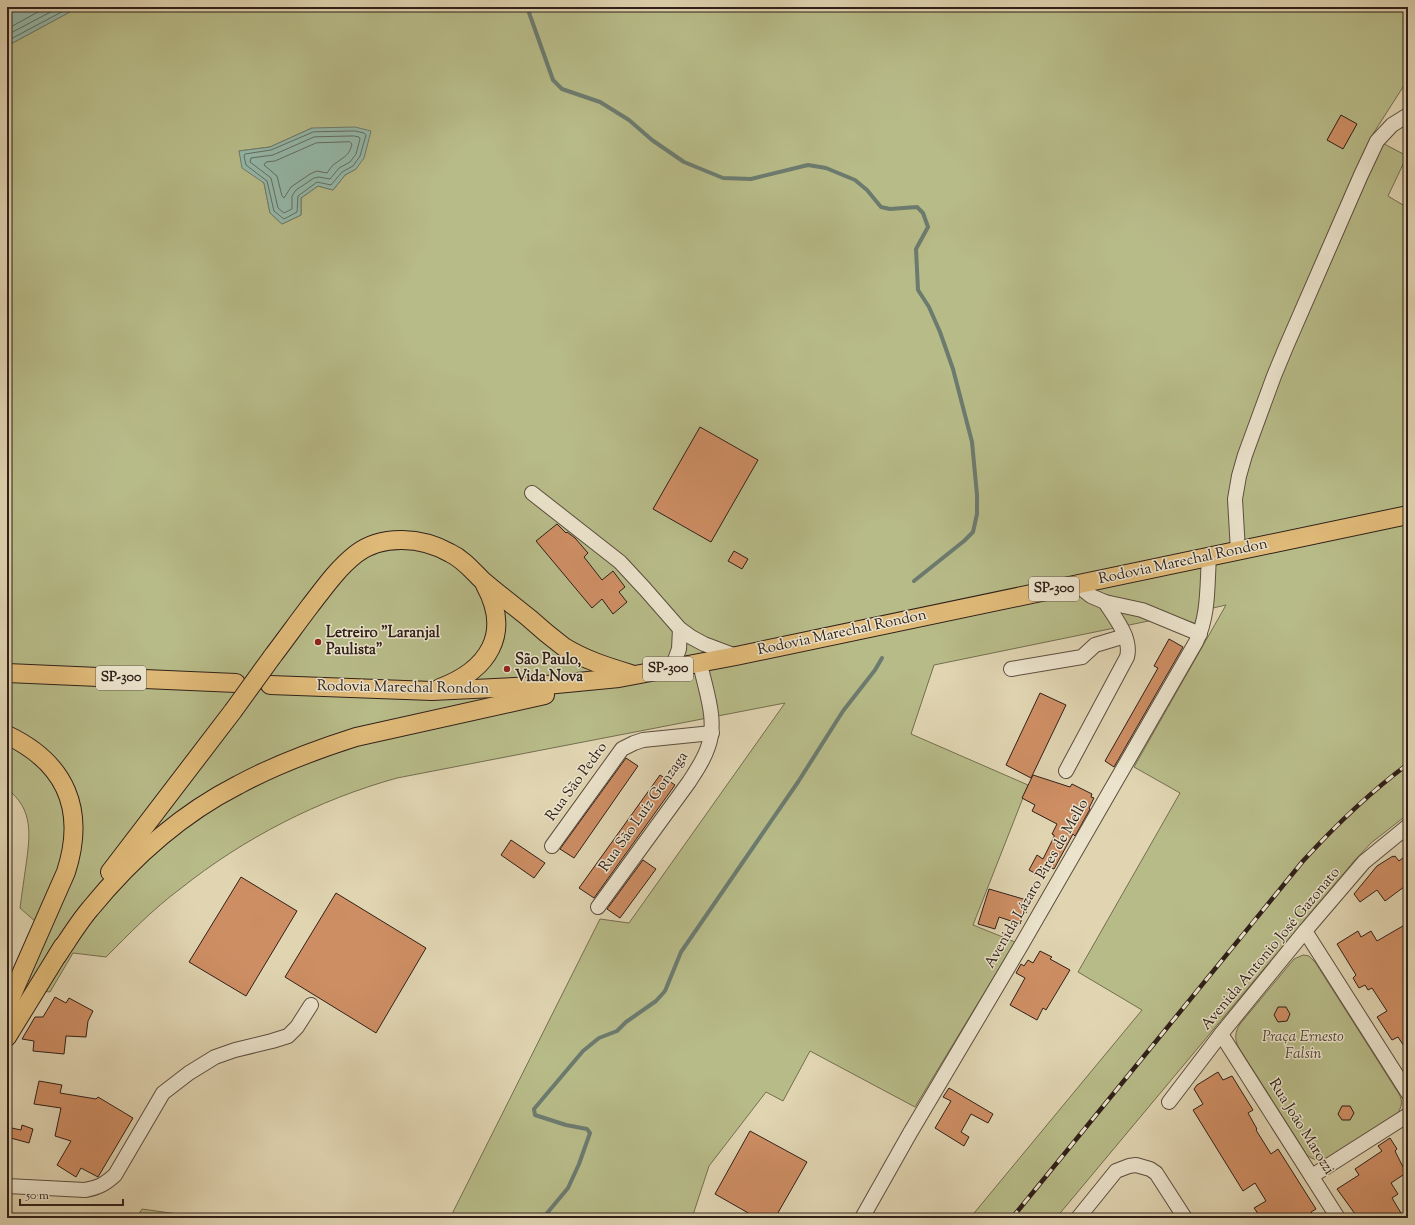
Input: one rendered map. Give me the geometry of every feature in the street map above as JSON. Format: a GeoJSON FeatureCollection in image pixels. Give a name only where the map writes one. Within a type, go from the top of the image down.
{"type":"FeatureCollection","features":[{"type":"Feature","properties":{"kind":"main road","name":"Rodovia Marechal Rondon"},"geometry":{"type":"LineString","coordinates":[[270,685],[432,691],[536,686],[619,678],[736,656],[1408,515]]}},
{"type":"Feature","properties":{"kind":"main road"},"geometry":{"type":"LineString","coordinates":[[7,1037],[76,924],[112,869],[233,711],[334,575],[357,553],[369,546],[391,541],[406,540],[431,544],[451,553],[563,646],[586,659],[637,675]]}},
{"type":"Feature","properties":{"kind":"main road"},"geometry":{"type":"LineString","coordinates":[[432,691],[452,683],[479,664],[489,652],[495,639],[497,625],[496,612],[491,595],[482,579]]}},
{"type":"Feature","properties":{"kind":"main road","name":"SP-300"},"geometry":{"type":"LineString","coordinates":[[7,673],[236,683]]}},
{"type":"Feature","properties":{"kind":"main road"},"geometry":{"type":"LineString","coordinates":[[57,956],[89,910],[117,878],[144,851],[174,826],[236,785],[299,757],[356,737],[619,678]]}},
{"type":"Feature","properties":{"kind":"main road"},"geometry":{"type":"LineString","coordinates":[[7,735],[21,741],[41,756],[56,772],[62,782],[71,805],[74,830],[71,856],[66,872],[7,1006]]}},
{"type":"Feature","properties":{"kind":"street"},"geometry":{"type":"LineString","coordinates":[[1238,551],[1235,499],[1239,476],[1245,454],[1274,376],[1360,175],[1377,141],[1392,125],[1408,115]]}},
{"type":"Feature","properties":{"kind":"street"},"geometry":{"type":"LineString","coordinates":[[532,493],[620,562],[680,629],[704,644],[736,656]]}},
{"type":"Feature","properties":{"kind":"street","name":"Avenida Lázaro Pires de Mello"},"geometry":{"type":"LineString","coordinates":[[862,1218],[910,1133],[1022,944],[1200,634],[1206,602],[1209,557]]}},
{"type":"Feature","properties":{"kind":"street"},"geometry":{"type":"LineString","coordinates":[[1076,584],[1091,596],[1105,602],[1142,610],[1200,634]]}},
{"type":"Feature","properties":{"kind":"street"},"geometry":{"type":"LineString","coordinates":[[1066,771],[1127,657],[1129,650],[1121,626],[1105,602]]}},
{"type":"Feature","properties":{"kind":"street"},"geometry":{"type":"LineString","coordinates":[[672,668],[679,649],[680,629]]}},
{"type":"Feature","properties":{"kind":"street"},"geometry":{"type":"LineString","coordinates":[[1011,669],[1082,658],[1095,645],[1125,636]]}},
{"type":"Feature","properties":{"kind":"street","name":"Rua São Luiz Gonzaga"},"geometry":{"type":"LineString","coordinates":[[598,907],[699,767],[708,748],[712,733],[711,716],[700,662]]}},
{"type":"Feature","properties":{"kind":"street","name":"Rua São Pedro"},"geometry":{"type":"LineString","coordinates":[[552,846],[622,749],[643,740],[712,733]]}},
{"type":"Feature","properties":{"kind":"street","name":"Avenida Antonio José Gazonato"},"geometry":{"type":"LineString","coordinates":[[1169,1102],[1305,931],[1364,862],[1406,831]]}},
{"type":"Feature","properties":{"kind":"street"},"geometry":{"type":"LineString","coordinates":[[1305,931],[1408,1093]]}},
{"type":"Feature","properties":{"kind":"street"},"geometry":{"type":"LineString","coordinates":[[7,1186],[84,1190],[96,1189],[105,1184],[115,1175],[164,1093],[215,1057],[288,1036],[297,1027],[311,1005]]}},
{"type":"Feature","properties":{"kind":"street","name":"Rua João Marozzi"},"geometry":{"type":"LineString","coordinates":[[1222,1034],[1338,1218]]}},
{"type":"Feature","properties":{"kind":"street"},"geometry":{"type":"LineString","coordinates":[[1312,1176],[1408,1115]]}},
{"type":"Feature","properties":{"kind":"street"},"geometry":{"type":"LineString","coordinates":[[1078,1218],[1116,1171],[1136,1165],[1150,1169],[1156,1173],[1185,1218]]}},
{"type":"Feature","properties":{"kind":"green space"},"geometry":{"type":"Polygon","coordinates":[[[79,7],[1408,7],[1408,88],[1403,87],[1371,137],[1407,156],[1388,196],[1408,208],[1408,814],[1371,843],[1354,861],[1056,1218],[970,1218],[1142,1010],[1078,972],[1180,793],[1134,767],[1226,605],[1200,611],[1197,624],[1173,616],[934,665],[911,734],[1028,785],[973,925],[1015,942],[915,1107],[810,1051],[783,1101],[766,1092],[709,1166],[692,1218],[450,1218],[600,919],[629,923],[785,703],[397,778],[339,797],[310,809],[256,837],[204,870],[160,905],[106,957],[73,953],[50,992],[25,989],[18,999],[45,930],[20,908],[29,844],[29,833],[26,814],[22,805],[7,789],[7,46],[79,7]],[[312,128],[270,147],[239,151],[264,183],[270,213],[282,224],[301,215],[301,198],[318,186],[333,190],[345,175],[356,169],[312,128]]]}},
{"type":"Feature","properties":{"kind":"green space","name":"Praça Ernesto Falsin"},"geometry":{"type":"Polygon","coordinates":[[[1303,955],[1309,956],[1315,962],[1399,1094],[1401,1102],[1400,1109],[1397,1114],[1326,1159],[1321,1160],[1316,1160],[1307,1155],[1237,1045],[1236,1039],[1236,1033],[1240,1024],[1294,959],[1303,955]]]}},
{"type":"Feature","properties":{"kind":"green space"},"geometry":{"type":"Polygon","coordinates":[[[142,1209],[206,1218],[136,1218],[142,1209]]]}},
{"type":"Feature","properties":{"kind":"water"},"geometry":{"type":"Polygon","coordinates":[[[7,7],[79,7],[7,46],[7,7]]]}},
{"type":"Feature","properties":{"kind":"water"},"geometry":{"type":"Polygon","coordinates":[[[355,127],[371,131],[364,158],[356,169],[345,175],[333,190],[318,186],[301,198],[301,215],[282,224],[270,213],[264,183],[242,168],[239,151],[270,147],[312,128],[355,127]]]}},
{"type":"Feature","properties":{"kind":"building"},"geometry":{"type":"Polygon","coordinates":[[[1341,115],[1357,124],[1343,149],[1327,140],[1341,115]]]}},
{"type":"Feature","properties":{"kind":"building"},"geometry":{"type":"Polygon","coordinates":[[[700,427],[758,460],[711,542],[653,509],[700,427]]]}},
{"type":"Feature","properties":{"kind":"building"},"geometry":{"type":"Polygon","coordinates":[[[557,524],[566,533],[567,532],[575,538],[588,553],[584,557],[602,580],[613,571],[625,587],[619,592],[627,602],[613,614],[602,599],[592,608],[536,541],[557,524]]]}},
{"type":"Feature","properties":{"kind":"building"},"geometry":{"type":"Polygon","coordinates":[[[734,551],[748,559],[742,569],[728,561],[734,551]]]}},
{"type":"Feature","properties":{"kind":"building"},"geometry":{"type":"Polygon","coordinates":[[[1169,639],[1183,647],[1114,767],[1105,761],[1158,668],[1154,666],[1169,639]]]}},
{"type":"Feature","properties":{"kind":"building"},"geometry":{"type":"Polygon","coordinates":[[[1040,693],[1066,705],[1031,778],[1006,765],[1040,693]]]}},
{"type":"Feature","properties":{"kind":"building"},"geometry":{"type":"Polygon","coordinates":[[[626,758],[638,766],[574,858],[560,849],[626,758]]]}},
{"type":"Feature","properties":{"kind":"building"},"geometry":{"type":"Polygon","coordinates":[[[660,775],[675,785],[594,898],[579,888],[660,775]]]}},
{"type":"Feature","properties":{"kind":"building"},"geometry":{"type":"Polygon","coordinates":[[[1033,775],[1070,787],[1072,784],[1092,794],[1091,797],[1094,798],[1089,808],[1090,809],[1075,836],[1073,834],[1054,869],[1048,866],[1042,877],[1029,870],[1037,855],[1043,859],[1054,837],[1052,834],[1057,824],[1032,811],[1035,805],[1022,798],[1033,775]]]}},
{"type":"Feature","properties":{"kind":"building"},"geometry":{"type":"Polygon","coordinates":[[[511,840],[545,863],[534,878],[501,855],[511,840]]]}},
{"type":"Feature","properties":{"kind":"building"},"geometry":{"type":"Polygon","coordinates":[[[1408,854],[1408,884],[1385,901],[1377,890],[1360,902],[1354,894],[1377,866],[1393,856],[1395,856],[1399,861],[1408,854]]]}},
{"type":"Feature","properties":{"kind":"building"},"geometry":{"type":"Polygon","coordinates":[[[643,860],[656,869],[620,918],[607,909],[643,860]]]}},
{"type":"Feature","properties":{"kind":"building"},"geometry":{"type":"Polygon","coordinates":[[[241,877],[297,911],[246,996],[189,962],[241,877]]]}},
{"type":"Feature","properties":{"kind":"building"},"geometry":{"type":"Polygon","coordinates":[[[989,889],[1030,901],[1020,924],[999,917],[995,929],[978,924],[989,889]]]}},
{"type":"Feature","properties":{"kind":"building"},"geometry":{"type":"Polygon","coordinates":[[[336,893],[426,948],[376,1033],[285,977],[336,893]]]}},
{"type":"Feature","properties":{"kind":"building"},"geometry":{"type":"Polygon","coordinates":[[[1408,923],[1408,1052],[1398,1037],[1392,1040],[1377,1017],[1387,1011],[1372,988],[1368,990],[1365,985],[1359,988],[1353,978],[1356,975],[1337,944],[1358,931],[1361,937],[1371,931],[1377,941],[1408,923]]]}},
{"type":"Feature","properties":{"kind":"building"},"geometry":{"type":"Polygon","coordinates":[[[1040,951],[1052,957],[1050,959],[1070,970],[1046,1010],[1043,1008],[1037,1020],[1010,1005],[1025,978],[1016,973],[1021,964],[1024,966],[1028,960],[1033,963],[1040,951]]]}},
{"type":"Feature","properties":{"kind":"building"},"geometry":{"type":"Polygon","coordinates":[[[55,997],[66,1003],[69,998],[93,1011],[88,1021],[86,1037],[66,1036],[64,1054],[33,1051],[34,1041],[22,1039],[35,1017],[43,1017],[55,997]]]}},
{"type":"Feature","properties":{"kind":"building"},"geometry":{"type":"Polygon","coordinates":[[[1278,1007],[1286,1007],[1290,1014],[1287,1021],[1278,1022],[1274,1015],[1278,1007]]]}},
{"type":"Feature","properties":{"kind":"building"},"geometry":{"type":"Polygon","coordinates":[[[1218,1072],[1223,1080],[1232,1076],[1253,1110],[1248,1113],[1257,1129],[1256,1130],[1271,1154],[1278,1149],[1316,1209],[1311,1212],[1314,1218],[1261,1218],[1254,1208],[1266,1201],[1255,1183],[1243,1191],[1193,1110],[1203,1104],[1194,1089],[1197,1085],[1218,1072]]]}},
{"type":"Feature","properties":{"kind":"building"},"geometry":{"type":"Polygon","coordinates":[[[39,1081],[62,1085],[60,1093],[96,1099],[98,1097],[133,1118],[98,1177],[81,1168],[76,1177],[57,1165],[71,1141],[55,1136],[61,1108],[34,1104],[39,1081]]]}},
{"type":"Feature","properties":{"kind":"building"},"geometry":{"type":"Polygon","coordinates":[[[949,1088],[993,1114],[988,1123],[971,1114],[961,1132],[969,1137],[964,1146],[935,1128],[951,1101],[943,1097],[949,1088]]]}},
{"type":"Feature","properties":{"kind":"building"},"geometry":{"type":"Polygon","coordinates":[[[1342,1106],[1350,1106],[1354,1113],[1350,1120],[1342,1120],[1338,1114],[1342,1106]]]}},
{"type":"Feature","properties":{"kind":"building"},"geometry":{"type":"Polygon","coordinates":[[[22,1125],[33,1129],[29,1143],[7,1137],[7,1127],[21,1130],[22,1125]]]}},
{"type":"Feature","properties":{"kind":"building"},"geometry":{"type":"Polygon","coordinates":[[[750,1131],[807,1162],[775,1218],[757,1218],[715,1194],[750,1131]]]}},
{"type":"Feature","properties":{"kind":"building"},"geometry":{"type":"Polygon","coordinates":[[[1390,1138],[1397,1149],[1395,1151],[1406,1173],[1391,1183],[1398,1194],[1392,1198],[1404,1218],[1358,1218],[1337,1189],[1359,1175],[1355,1169],[1382,1151],[1378,1146],[1390,1138]]]}},
{"type":"Feature","properties":{"kind":"waterway"},"geometry":{"type":"LineString","coordinates":[[527,7],[553,80],[562,89],[600,102],[629,120],[652,140],[684,162],[723,178],[751,179],[808,165],[826,168],[855,180],[867,190],[881,207],[890,209],[917,207],[923,213],[928,227],[916,249],[918,290],[929,307],[940,332],[953,369],[972,442],[977,495],[977,514],[973,532],[914,581]]}},
{"type":"Feature","properties":{"kind":"waterway"},"geometry":{"type":"LineString","coordinates":[[543,1218],[568,1188],[579,1164],[590,1133],[587,1129],[566,1125],[535,1115],[534,1109],[583,1051],[599,1038],[617,1031],[626,1022],[656,1001],[665,991],[681,952],[798,782],[843,711],[875,670],[882,658]]}},
{"type":"Feature","properties":{"kind":"railway"},"geometry":{"type":"LineString","coordinates":[[1012,1218],[1303,861],[1353,810],[1408,764]]}},
{"type":"Feature","properties":{"kind":"place","name":"Letreiro \"Laranjal Paulista\""},"geometry":{"type":"Point","coordinates":[318,642]}},
{"type":"Feature","properties":{"kind":"place","name":"São Paulo, Vida Nova"},"geometry":{"type":"Point","coordinates":[507,669]}}]}
